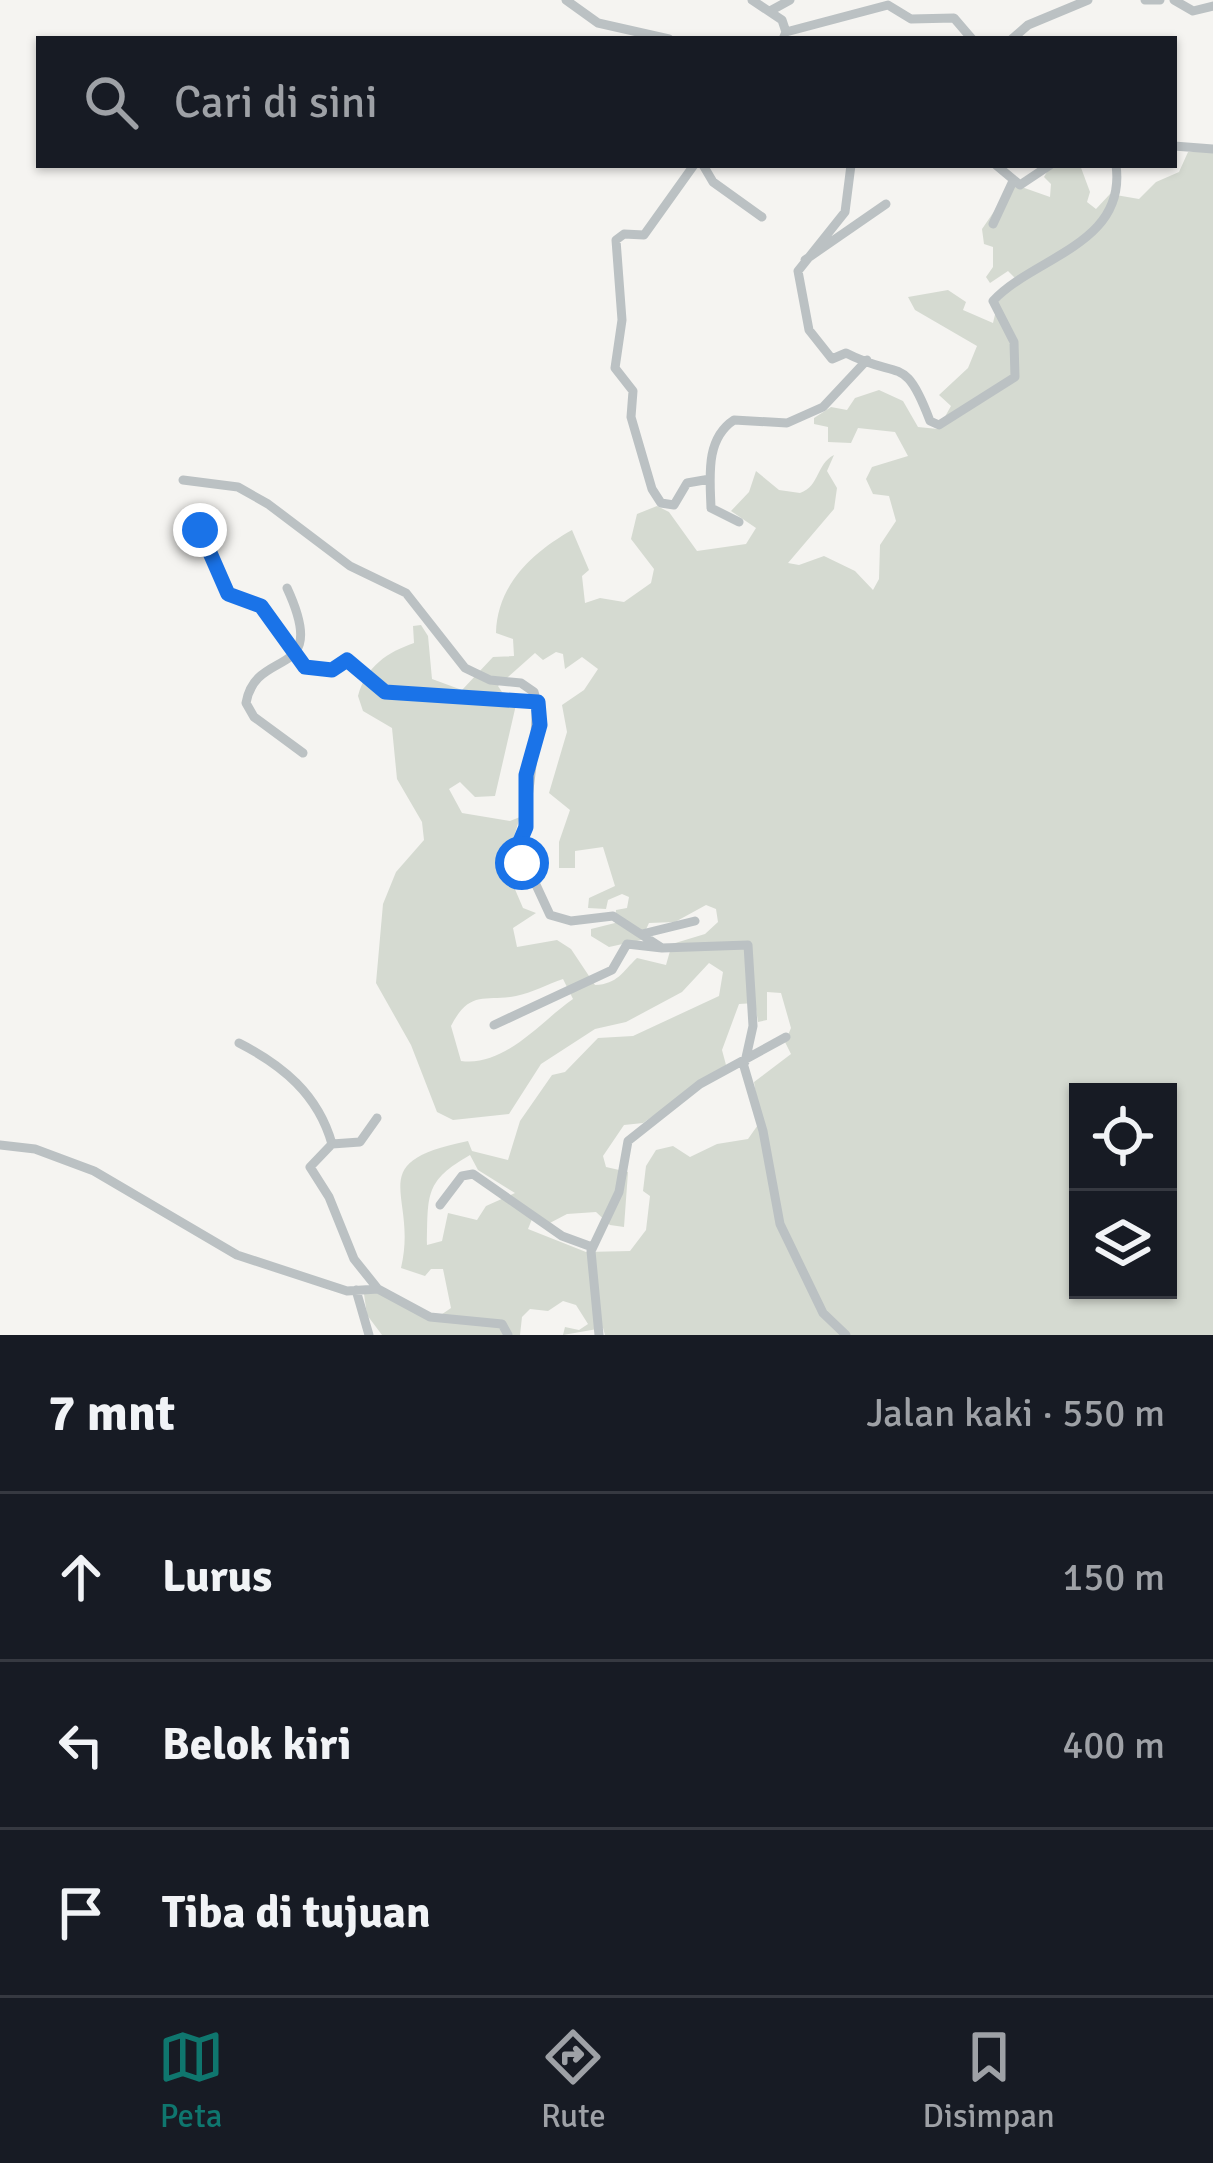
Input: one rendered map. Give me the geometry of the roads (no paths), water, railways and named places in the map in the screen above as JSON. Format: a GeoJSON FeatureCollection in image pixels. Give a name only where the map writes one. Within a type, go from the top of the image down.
{"type":"FeatureCollection","features":[{"type":"Feature","properties":{"kind":"street"},"geometry":{"type":"LineString","coordinates":[[566,0],[598,23],[656,36]]}},
{"type":"Feature","properties":{"kind":"street"},"geometry":{"type":"LineString","coordinates":[[752,0],[782,20],[784,35],[888,5],[911,19],[954,18],[969,36]]}},
{"type":"Feature","properties":{"kind":"street"},"geometry":{"type":"LineString","coordinates":[[770,11],[790,0]]}},
{"type":"Feature","properties":{"kind":"street"},"geometry":{"type":"LineString","coordinates":[[1016,36],[1088,0]]}},
{"type":"Feature","properties":{"kind":"street"},"geometry":{"type":"LineString","coordinates":[[1145,0],[1160,0]]}},
{"type":"Feature","properties":{"kind":"street"},"geometry":{"type":"LineString","coordinates":[[1174,0],[1193,10],[1213,6]]}},
{"type":"Feature","properties":{"kind":"street"},"geometry":{"type":"LineString","coordinates":[[1177,146],[1213,149]]}},
{"type":"Feature","properties":{"kind":"street"},"geometry":{"type":"LineString","coordinates":[[692,168],[644,235],[624,234],[616,240],[622,320],[615,363],[633,391],[632,416],[652,489],[661,503],[672,506],[691,480],[710,479]]}},
{"type":"Feature","properties":{"kind":"street"},"geometry":{"type":"LineString","coordinates":[[705,168],[713,182],[762,217]]}},
{"type":"Feature","properties":{"kind":"street"},"geometry":{"type":"LineString","coordinates":[[851,168],[845,212],[801,263],[797,280],[816,345],[832,359],[846,352],[911,378],[930,421],[939,425],[1005,388],[1015,377],[1014,342],[993,301],[1019,278],[1065,257],[1088,238],[1116,187],[1116,168]]}},
{"type":"Feature","properties":{"kind":"street"},"geometry":{"type":"LineString","coordinates":[[998,168],[1012,182],[1026,184],[1046,168]]}},
{"type":"Feature","properties":{"kind":"street"},"geometry":{"type":"LineString","coordinates":[[993,224],[1012,182]]}},
{"type":"Feature","properties":{"kind":"street"},"geometry":{"type":"LineString","coordinates":[[801,263],[886,204]]}},
{"type":"Feature","properties":{"kind":"street"},"geometry":{"type":"LineString","coordinates":[[739,522],[712,510],[713,446],[728,423],[787,422],[823,407],[868,360]]}},
{"type":"Feature","properties":{"kind":"street"},"geometry":{"type":"LineString","coordinates":[[183,480],[238,488],[268,504],[350,566],[406,593],[465,668],[490,680],[528,686],[538,702],[540,725],[526,775],[526,827],[518,846],[522,863],[554,918],[613,916],[662,948]]}},
{"type":"Feature","properties":{"kind":"street"},"geometry":{"type":"LineString","coordinates":[[196,524],[228,594],[261,606],[293,654],[312,670],[332,670],[351,661],[385,692],[538,702]]}},
{"type":"Feature","properties":{"kind":"street"},"geometry":{"type":"LineString","coordinates":[[286,588],[303,626],[293,654],[256,681],[246,703],[254,717],[303,753]]}},
{"type":"Feature","properties":{"kind":"street"},"geometry":{"type":"LineString","coordinates":[[642,934],[695,921]]}},
{"type":"Feature","properties":{"kind":"street"},"geometry":{"type":"LineString","coordinates":[[494,1025],[612,970],[628,944],[662,948],[748,945],[753,1026],[744,1062],[764,1131],[780,1224],[823,1313],[846,1335]]}},
{"type":"Feature","properties":{"kind":"street"},"geometry":{"type":"LineString","coordinates":[[599,1335],[592,1247],[619,1192],[628,1141],[700,1084],[786,1037]]}},
{"type":"Feature","properties":{"kind":"street"},"geometry":{"type":"LineString","coordinates":[[238,1042],[296,1078],[322,1117],[332,1144]]}},
{"type":"Feature","properties":{"kind":"street"},"geometry":{"type":"LineString","coordinates":[[377,1118],[364,1139],[332,1144],[310,1167],[329,1197],[354,1259],[378,1289],[430,1317],[502,1324],[508,1335]]}},
{"type":"Feature","properties":{"kind":"street"},"geometry":{"type":"LineString","coordinates":[[0,1144],[35,1149],[94,1171],[230,1252],[356,1291],[378,1289]]}},
{"type":"Feature","properties":{"kind":"street"},"geometry":{"type":"LineString","coordinates":[[440,1204],[462,1176],[473,1174],[562,1236],[592,1247]]}},
{"type":"Feature","properties":{"kind":"street"},"geometry":{"type":"LineString","coordinates":[[356,1291],[369,1335]]}}]}
